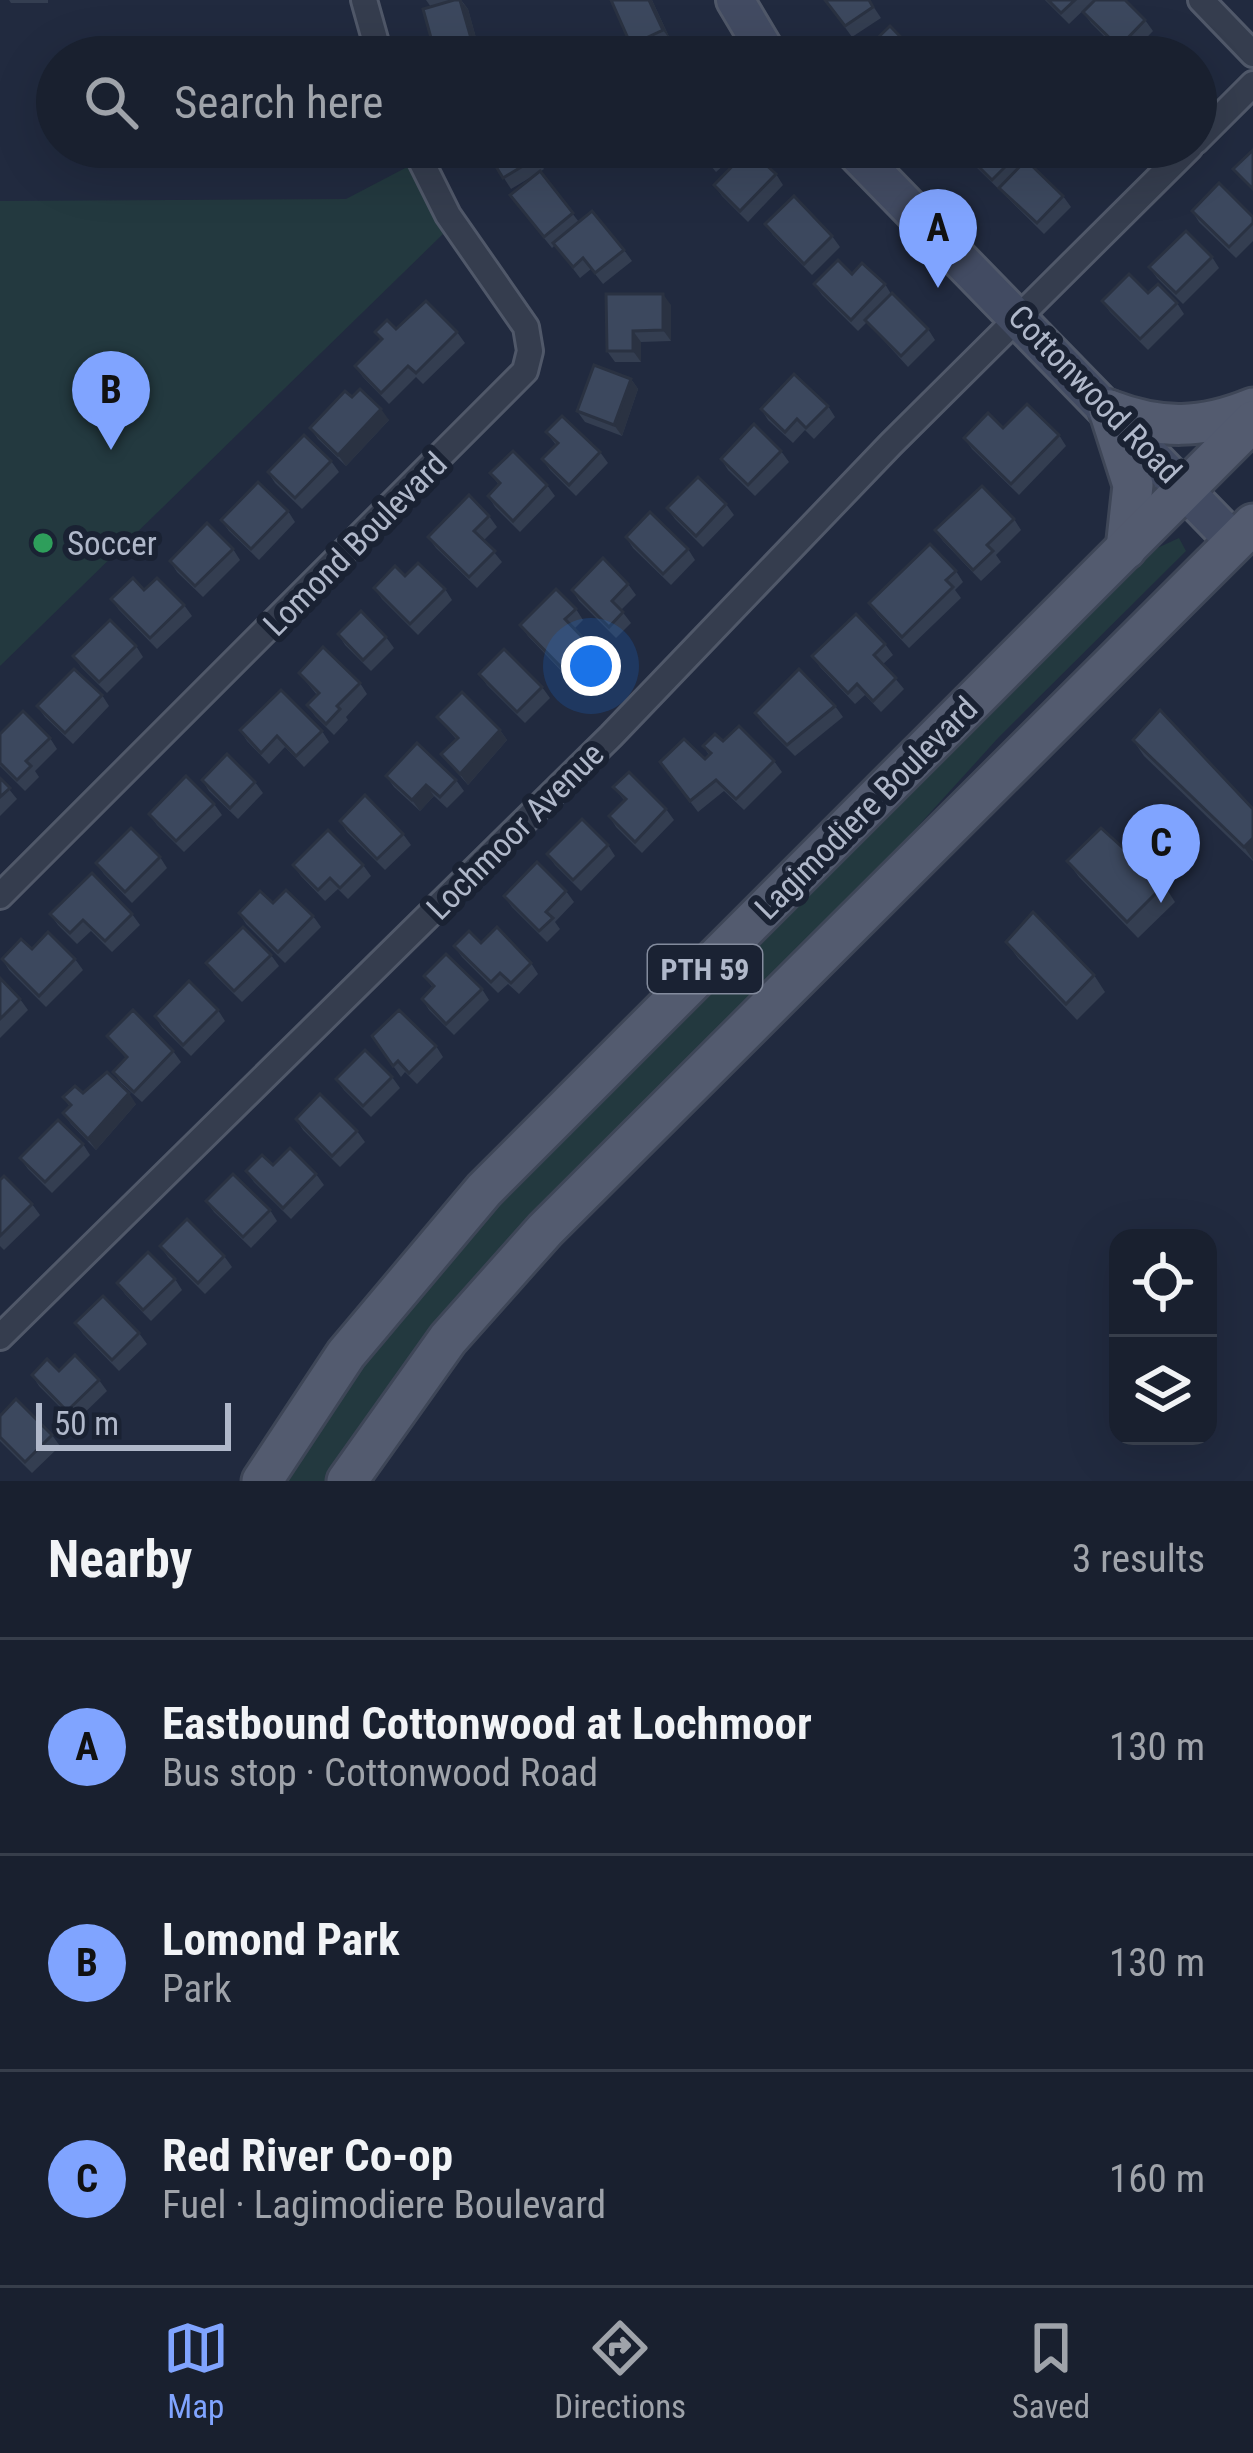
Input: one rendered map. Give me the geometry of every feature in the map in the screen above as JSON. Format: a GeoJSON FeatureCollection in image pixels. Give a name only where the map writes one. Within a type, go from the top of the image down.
{"type":"FeatureCollection","features":[{"type":"Feature","properties":{"kind":"main road"},"geometry":{"type":"LineString","coordinates":[[1109,410],[1142,421],[1198,427],[1253,408]]}},
{"type":"Feature","properties":{"kind":"main road"},"geometry":{"type":"LineString","coordinates":[[1109,410],[1133,485],[1126,549]]}},
{"type":"Feature","properties":{"kind":"main road","name":"Lagimodiere Boulevard"},"geometry":{"type":"LineString","coordinates":[[262,1481],[346,1354],[484,1190],[1253,421]]}},
{"type":"Feature","properties":{"kind":"main road","name":"PTH 59"},"geometry":{"type":"LineString","coordinates":[[346,1481],[448,1339],[544,1230],[1244,533]]}},
{"type":"Feature","properties":{"kind":"street"},"geometry":{"type":"LineString","coordinates":[[364,0],[374,36]]}},
{"type":"Feature","properties":{"kind":"street"},"geometry":{"type":"LineString","coordinates":[[735,0],[756,36]]}},
{"type":"Feature","properties":{"kind":"street"},"geometry":{"type":"LineString","coordinates":[[1201,0],[1253,54]]}},
{"type":"Feature","properties":{"kind":"street"},"geometry":{"type":"LineString","coordinates":[[1217,120],[1253,84]]}},
{"type":"Feature","properties":{"kind":"street","name":"Lomond Boulevard"},"geometry":{"type":"LineString","coordinates":[[0,896],[525,371],[530,351],[526,327],[448,215],[424,168]]}},
{"type":"Feature","properties":{"kind":"street","name":"Cottonwood Road"},"geometry":{"type":"LineString","coordinates":[[871,168],[1186,489],[1244,533]]}},
{"type":"Feature","properties":{"kind":"street","name":"Lochmoor Avenue"},"geometry":{"type":"LineString","coordinates":[[0,1337],[611,736],[1169,168]]}},
{"type":"Feature","properties":{"kind":"green space"},"geometry":{"type":"Polygon","coordinates":[[[412,168],[443,234],[0,666],[0,201],[346,199],[412,168]]]}},
{"type":"Feature","properties":{"kind":"green space"},"geometry":{"type":"Polygon","coordinates":[[[1179,538],[1186,551],[998,738],[832,921],[427,1341],[327,1481],[281,1481],[344,1384],[446,1256],[1142,555],[1179,538]]]}},
{"type":"Feature","properties":{"kind":"building"},"geometry":{"type":"Polygon","coordinates":[[[460,0],[470,36],[430,36],[423,9],[460,0]]]}},
{"type":"Feature","properties":{"kind":"building"},"geometry":{"type":"Polygon","coordinates":[[[611,0],[649,0],[663,30],[650,36],[627,36],[611,0]]]}},
{"type":"Feature","properties":{"kind":"building"},"geometry":{"type":"Polygon","coordinates":[[[825,0],[869,0],[873,7],[845,26],[825,0]]]}},
{"type":"Feature","properties":{"kind":"building"},"geometry":{"type":"Polygon","coordinates":[[[1048,0],[1075,0],[1061,13],[1048,0]]]}},
{"type":"Feature","properties":{"kind":"building"},"geometry":{"type":"Polygon","coordinates":[[[1095,0],[1125,0],[1145,20],[1130,36],[1108,36],[1083,12],[1095,0]]]}},
{"type":"Feature","properties":{"kind":"building"},"geometry":{"type":"Polygon","coordinates":[[[890,26],[900,36],[880,36],[890,26]]]}},
{"type":"Feature","properties":{"kind":"building"},"geometry":{"type":"Polygon","coordinates":[[[1253,150],[1253,189],[1233,169],[1253,150]]]}},
{"type":"Feature","properties":{"kind":"building"},"geometry":{"type":"Polygon","coordinates":[[[497,168],[520,168],[503,178],[497,168]]]}},
{"type":"Feature","properties":{"kind":"building"},"geometry":{"type":"Polygon","coordinates":[[[731,168],[770,168],[776,174],[740,211],[714,185],[731,168]]]}},
{"type":"Feature","properties":{"kind":"building"},"geometry":{"type":"Polygon","coordinates":[[[980,168],[1004,168],[992,180],[980,168]]]}},
{"type":"Feature","properties":{"kind":"building"},"geometry":{"type":"Polygon","coordinates":[[[1018,168],[1034,168],[1063,196],[1037,223],[999,188],[1018,168]]]}},
{"type":"Feature","properties":{"kind":"building"},"geometry":{"type":"Polygon","coordinates":[[[540,171],[573,213],[544,237],[510,195],[540,171]]]}},
{"type":"Feature","properties":{"kind":"building"},"geometry":{"type":"Polygon","coordinates":[[[1219,183],[1253,217],[1253,223],[1229,247],[1192,211],[1219,183]]]}},
{"type":"Feature","properties":{"kind":"building"},"geometry":{"type":"Polygon","coordinates":[[[794,196],[832,236],[804,264],[765,224],[794,196]]]}},
{"type":"Feature","properties":{"kind":"building"},"geometry":{"type":"Polygon","coordinates":[[[592,211],[624,250],[595,273],[583,258],[573,267],[553,243],[592,211]]]}},
{"type":"Feature","properties":{"kind":"building"},"geometry":{"type":"Polygon","coordinates":[[[1186,231],[1212,257],[1176,293],[1149,267],[1186,231]]]}},
{"type":"Feature","properties":{"kind":"building"},"geometry":{"type":"Polygon","coordinates":[[[838,260],[852,274],[862,263],[885,284],[851,320],[814,284],[838,260]]]}},
{"type":"Feature","properties":{"kind":"building"},"geometry":{"type":"Polygon","coordinates":[[[1129,274],[1148,293],[1158,284],[1177,303],[1140,339],[1102,301],[1129,274]]]}},
{"type":"Feature","properties":{"kind":"building"},"geometry":{"type":"Polygon","coordinates":[[[892,293],[928,329],[901,356],[865,320],[892,293]]]}},
{"type":"Feature","properties":{"kind":"building"},"geometry":{"type":"Polygon","coordinates":[[[606,294],[663,294],[663,330],[633,331],[633,351],[607,351],[606,294]]]}},
{"type":"Feature","properties":{"kind":"building"},"geometry":{"type":"Polygon","coordinates":[[[426,301],[457,332],[416,373],[408,366],[381,393],[355,366],[382,339],[375,332],[387,320],[396,329],[426,301]]]}},
{"type":"Feature","properties":{"kind":"building"},"geometry":{"type":"Polygon","coordinates":[[[594,365],[631,379],[614,425],[577,411],[594,365]]]}},
{"type":"Feature","properties":{"kind":"building"},"geometry":{"type":"Polygon","coordinates":[[[794,374],[828,406],[806,428],[797,419],[785,432],[761,409],[794,374]]]}},
{"type":"Feature","properties":{"kind":"building"},"geometry":{"type":"Polygon","coordinates":[[[360,389],[381,409],[338,455],[310,428],[345,391],[352,397],[360,389]]]}},
{"type":"Feature","properties":{"kind":"building"},"geometry":{"type":"Polygon","coordinates":[[[1027,404],[1059,435],[1011,484],[964,438],[988,413],[1003,428],[1027,404]]]}},
{"type":"Feature","properties":{"kind":"building"},"geometry":{"type":"Polygon","coordinates":[[[562,416],[600,452],[569,485],[542,459],[558,443],[546,432],[562,416]]]}},
{"type":"Feature","properties":{"kind":"building"},"geometry":{"type":"Polygon","coordinates":[[[754,424],[781,451],[748,485],[721,459],[754,424]]]}},
{"type":"Feature","properties":{"kind":"building"},"geometry":{"type":"Polygon","coordinates":[[[304,435],[331,461],[295,498],[268,472],[304,435]]]}},
{"type":"Feature","properties":{"kind":"building"},"geometry":{"type":"Polygon","coordinates":[[[513,451],[547,485],[513,521],[488,496],[500,483],[490,473],[513,451]]]}},
{"type":"Feature","properties":{"kind":"building"},"geometry":{"type":"Polygon","coordinates":[[[698,477],[726,504],[696,536],[667,508],[698,477]]]}},
{"type":"Feature","properties":{"kind":"building"},"geometry":{"type":"Polygon","coordinates":[[[258,482],[288,511],[251,549],[221,520],[258,482]]]}},
{"type":"Feature","properties":{"kind":"building"},"geometry":{"type":"Polygon","coordinates":[[[982,486],[1014,519],[987,545],[993,551],[973,570],[935,530],[982,486]]]}},
{"type":"Feature","properties":{"kind":"building"},"geometry":{"type":"Polygon","coordinates":[[[469,495],[489,516],[474,531],[495,551],[469,577],[428,537],[469,495]]]}},
{"type":"Feature","properties":{"kind":"building"},"geometry":{"type":"Polygon","coordinates":[[[650,512],[688,549],[663,574],[626,537],[650,512]]]}},
{"type":"Feature","properties":{"kind":"building"},"geometry":{"type":"Polygon","coordinates":[[[207,523],[233,549],[195,586],[170,561],[207,523]]]}},
{"type":"Feature","properties":{"kind":"building"},"geometry":{"type":"Polygon","coordinates":[[[930,544],[956,571],[946,580],[953,587],[902,637],[869,603],[930,544]]]}},
{"type":"Feature","properties":{"kind":"building"},"geometry":{"type":"Polygon","coordinates":[[[603,558],[628,584],[612,601],[623,612],[609,627],[572,590],[603,558]]]}},
{"type":"Feature","properties":{"kind":"building"},"geometry":{"type":"Polygon","coordinates":[[[418,563],[445,589],[410,624],[374,588],[395,566],[405,576],[418,563]]]}},
{"type":"Feature","properties":{"kind":"building"},"geometry":{"type":"Polygon","coordinates":[[[133,578],[144,590],[157,578],[184,605],[150,638],[111,599],[133,578]]]}},
{"type":"Feature","properties":{"kind":"building"},"geometry":{"type":"Polygon","coordinates":[[[556,589],[576,609],[565,619],[586,641],[561,667],[520,625],[556,589]]]}},
{"type":"Feature","properties":{"kind":"building"},"geometry":{"type":"Polygon","coordinates":[[[361,611],[386,637],[363,660],[338,634],[361,611]]]}},
{"type":"Feature","properties":{"kind":"building"},"geometry":{"type":"Polygon","coordinates":[[[856,614],[885,644],[874,655],[896,678],[873,701],[857,684],[848,693],[812,656],[856,614]]]}},
{"type":"Feature","properties":{"kind":"building"},"geometry":{"type":"Polygon","coordinates":[[[110,620],[136,646],[99,682],[73,656],[110,620]]]}},
{"type":"Feature","properties":{"kind":"building"},"geometry":{"type":"Polygon","coordinates":[[[323,647],[360,683],[326,724],[307,705],[319,693],[299,673],[323,647]]]}},
{"type":"Feature","properties":{"kind":"building"},"geometry":{"type":"Polygon","coordinates":[[[504,649],[542,687],[517,712],[479,674],[504,649]]]}},
{"type":"Feature","properties":{"kind":"building"},"geometry":{"type":"Polygon","coordinates":[[[74,669],[102,695],[65,733],[37,706],[74,669]]]}},
{"type":"Feature","properties":{"kind":"building"},"geometry":{"type":"Polygon","coordinates":[[[799,669],[835,706],[787,745],[755,713],[799,669]]]}},
{"type":"Feature","properties":{"kind":"building"},"geometry":{"type":"Polygon","coordinates":[[[281,690],[322,731],[296,756],[277,736],[261,753],[240,730],[281,690]]]}},
{"type":"Feature","properties":{"kind":"building"},"geometry":{"type":"Polygon","coordinates":[[[462,692],[500,730],[460,774],[441,754],[458,738],[437,717],[462,692]]]}},
{"type":"Feature","properties":{"kind":"building"},"geometry":{"type":"Polygon","coordinates":[[[1160,710],[1253,809],[1253,838],[1244,847],[1133,740],[1160,710]]]}},
{"type":"Feature","properties":{"kind":"building"},"geometry":{"type":"Polygon","coordinates":[[[23,711],[50,738],[26,761],[31,766],[17,780],[0,763],[0,734],[23,711]]]}},
{"type":"Feature","properties":{"kind":"building"},"geometry":{"type":"Polygon","coordinates":[[[739,726],[774,761],[736,799],[716,780],[690,801],[660,762],[684,739],[705,759],[711,753],[703,746],[715,734],[723,741],[739,726]]]}},
{"type":"Feature","properties":{"kind":"building"},"geometry":{"type":"Polygon","coordinates":[[[417,743],[456,780],[440,797],[426,785],[412,800],[386,776],[417,743]]]}},
{"type":"Feature","properties":{"kind":"building"},"geometry":{"type":"Polygon","coordinates":[[[227,754],[255,782],[230,808],[202,780],[227,754]]]}},
{"type":"Feature","properties":{"kind":"building"},"geometry":{"type":"Polygon","coordinates":[[[629,772],[666,809],[635,842],[609,816],[626,799],[613,787],[629,772]]]}},
{"type":"Feature","properties":{"kind":"building"},"geometry":{"type":"Polygon","coordinates":[[[186,776],[214,804],[176,841],[149,814],[186,776]]]}},
{"type":"Feature","properties":{"kind":"building"},"geometry":{"type":"Polygon","coordinates":[[[0,778],[10,788],[0,797],[0,778]]]}},
{"type":"Feature","properties":{"kind":"building"},"geometry":{"type":"Polygon","coordinates":[[[365,795],[403,834],[377,859],[340,821],[365,795]]]}},
{"type":"Feature","properties":{"kind":"building"},"geometry":{"type":"Polygon","coordinates":[[[582,819],[608,845],[573,880],[547,854],[582,819]]]}},
{"type":"Feature","properties":{"kind":"building"},"geometry":{"type":"Polygon","coordinates":[[[131,828],[160,857],[125,892],[96,863],[131,828]]]}},
{"type":"Feature","properties":{"kind":"building"},"geometry":{"type":"Polygon","coordinates":[[[1101,828],[1164,885],[1127,922],[1067,861],[1101,828]]]}},
{"type":"Feature","properties":{"kind":"building"},"geometry":{"type":"Polygon","coordinates":[[[328,830],[363,865],[340,888],[330,878],[318,890],[293,865],[328,830]]]}},
{"type":"Feature","properties":{"kind":"building"},"geometry":{"type":"Polygon","coordinates":[[[537,862],[566,891],[546,912],[553,918],[539,931],[504,896],[537,862]]]}},
{"type":"Feature","properties":{"kind":"building"},"geometry":{"type":"Polygon","coordinates":[[[92,873],[132,914],[105,941],[83,920],[70,933],[50,914],[92,873]]]}},
{"type":"Feature","properties":{"kind":"building"},"geometry":{"type":"Polygon","coordinates":[[[286,890],[313,916],[278,952],[239,913],[260,891],[273,903],[286,890]]]}},
{"type":"Feature","properties":{"kind":"building"},"geometry":{"type":"Polygon","coordinates":[[[1033,912],[1094,975],[1066,1004],[1006,942],[1033,912]]]}},
{"type":"Feature","properties":{"kind":"building"},"geometry":{"type":"Polygon","coordinates":[[[243,927],[271,955],[234,991],[206,963],[243,927]]]}},
{"type":"Feature","properties":{"kind":"building"},"geometry":{"type":"Polygon","coordinates":[[[497,927],[531,963],[511,983],[500,973],[491,982],[454,946],[469,931],[481,943],[497,927]]]}},
{"type":"Feature","properties":{"kind":"building"},"geometry":{"type":"Polygon","coordinates":[[[48,932],[75,959],[39,996],[2,959],[21,939],[32,949],[48,932]]]}},
{"type":"Feature","properties":{"kind":"building"},"geometry":{"type":"Polygon","coordinates":[[[446,954],[482,989],[446,1024],[422,999],[434,986],[424,976],[446,954]]]}},
{"type":"Feature","properties":{"kind":"building"},"geometry":{"type":"Polygon","coordinates":[[[0,978],[20,999],[0,1019],[0,978]]]}},
{"type":"Feature","properties":{"kind":"building"},"geometry":{"type":"Polygon","coordinates":[[[189,981],[218,1010],[183,1045],[155,1016],[189,981]]]}},
{"type":"Feature","properties":{"kind":"building"},"geometry":{"type":"Polygon","coordinates":[[[133,1010],[173,1051],[134,1092],[113,1072],[127,1057],[107,1036],[133,1010]]]}},
{"type":"Feature","properties":{"kind":"building"},"geometry":{"type":"Polygon","coordinates":[[[399,1010],[436,1046],[409,1073],[398,1061],[393,1066],[372,1036],[399,1010]]]}},
{"type":"Feature","properties":{"kind":"building"},"geometry":{"type":"Polygon","coordinates":[[[365,1050],[392,1077],[363,1106],[336,1079],[365,1050]]]}},
{"type":"Feature","properties":{"kind":"building"},"geometry":{"type":"Polygon","coordinates":[[[107,1072],[129,1093],[88,1139],[63,1113],[71,1105],[63,1097],[75,1086],[83,1093],[107,1072]]]}},
{"type":"Feature","properties":{"kind":"building"},"geometry":{"type":"Polygon","coordinates":[[[320,1094],[357,1131],[332,1156],[296,1119],[320,1094]]]}},
{"type":"Feature","properties":{"kind":"building"},"geometry":{"type":"Polygon","coordinates":[[[58,1120],[83,1144],[45,1182],[20,1158],[58,1120]]]}},
{"type":"Feature","properties":{"kind":"building"},"geometry":{"type":"Polygon","coordinates":[[[290,1148],[316,1174],[283,1208],[246,1171],[262,1155],[273,1165],[290,1148]]]}},
{"type":"Feature","properties":{"kind":"building"},"geometry":{"type":"Polygon","coordinates":[[[233,1174],[270,1210],[243,1237],[206,1201],[233,1174]]]}},
{"type":"Feature","properties":{"kind":"building"},"geometry":{"type":"Polygon","coordinates":[[[4,1176],[32,1204],[0,1236],[0,1180],[4,1176]]]}},
{"type":"Feature","properties":{"kind":"building"},"geometry":{"type":"Polygon","coordinates":[[[187,1219],[224,1256],[198,1283],[160,1246],[187,1219]]]}},
{"type":"Feature","properties":{"kind":"building"},"geometry":{"type":"Polygon","coordinates":[[[148,1252],[175,1279],[143,1310],[117,1283],[148,1252]]]}},
{"type":"Feature","properties":{"kind":"building"},"geometry":{"type":"Polygon","coordinates":[[[103,1296],[139,1333],[112,1360],[75,1323],[103,1296]]]}},
{"type":"Feature","properties":{"kind":"building"},"geometry":{"type":"Polygon","coordinates":[[[75,1355],[99,1380],[67,1411],[32,1375],[47,1359],[59,1371],[75,1355]]]}},
{"type":"Feature","properties":{"kind":"building"},"geometry":{"type":"Polygon","coordinates":[[[16,1399],[52,1435],[25,1462],[0,1437],[0,1416],[16,1399]]]}},
{"type":"Feature","properties":{"kind":"place","name":"Eastbound Cottonwood at Lochmoor"},"geometry":{"type":"Point","coordinates":[938,288]}},
{"type":"Feature","properties":{"kind":"place","name":"Lomond Park"},"geometry":{"type":"Point","coordinates":[111,450]}},
{"type":"Feature","properties":{"kind":"place","name":"Soccer"},"geometry":{"type":"Point","coordinates":[43,543]}},
{"type":"Feature","properties":{"kind":"place","name":"Red River Co-op"},"geometry":{"type":"Point","coordinates":[1161,903]}}]}
